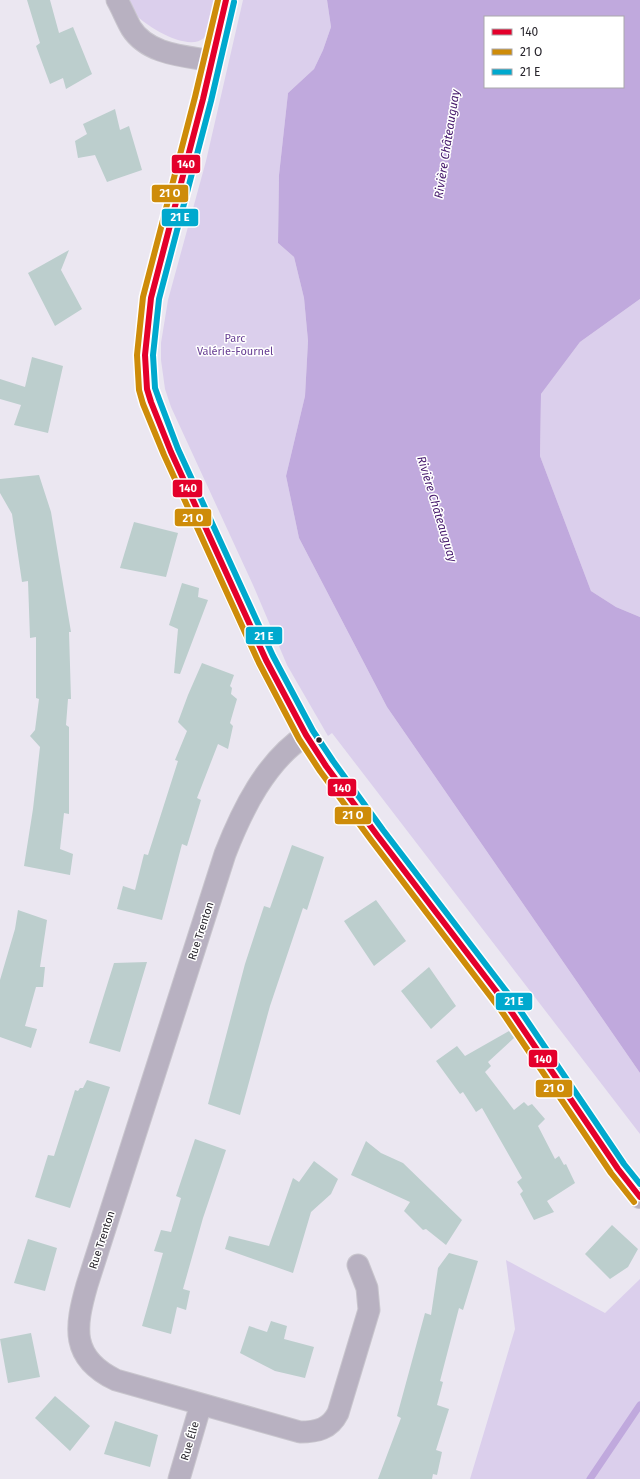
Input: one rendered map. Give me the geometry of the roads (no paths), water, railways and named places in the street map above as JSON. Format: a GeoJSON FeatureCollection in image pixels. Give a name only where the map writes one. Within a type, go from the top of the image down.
{"type":"FeatureCollection","features":[{"type":"Feature","properties":{"kind":"street"},"geometry":{"type":"LineString","coordinates":[[117,0],[132,29],[143,41],[156,49],[213,60]]}},
{"type":"Feature","properties":{"kind":"street"},"geometry":{"type":"LineString","coordinates":[[226,0],[213,60],[151,298],[145,355],[147,389],[158,421],[266,660],[306,735],[326,766],[506,1004],[593,1134],[640,1198]]}},
{"type":"Feature","properties":{"kind":"street","name":"Rue Trenton"},"geometry":{"type":"LineString","coordinates":[[306,735],[289,748],[268,772],[242,815],[230,842],[87,1285],[79,1316],[79,1339],[82,1350],[96,1368],[105,1375],[116,1380],[300,1432],[319,1430],[327,1427],[334,1420],[342,1404],[367,1321],[369,1299],[358,1265]]}},
{"type":"Feature","properties":{"kind":"street","name":"Rue Élie"},"geometry":{"type":"LineString","coordinates":[[178,1479],[201,1404]]}},
{"type":"Feature","properties":{"kind":"water","name":"Rivière Châteauguay"},"geometry":{"type":"Polygon","coordinates":[[[327,0],[640,0],[640,299],[580,342],[541,394],[540,456],[591,591],[616,607],[640,617],[640,1073],[387,707],[299,538],[286,476],[305,396],[308,341],[304,298],[294,257],[278,243],[279,175],[288,93],[314,69],[323,50],[331,27],[327,0]]]}},
{"type":"Feature","properties":{"kind":"waterway"},"geometry":{"type":"LineString","coordinates":[[590,1479],[640,1405]]}},
{"type":"Feature","properties":{"kind":"park label","name":"Parc Valérie-Fournel"},"geometry":{"type":"Point","coordinates":[235,344]}}]}
